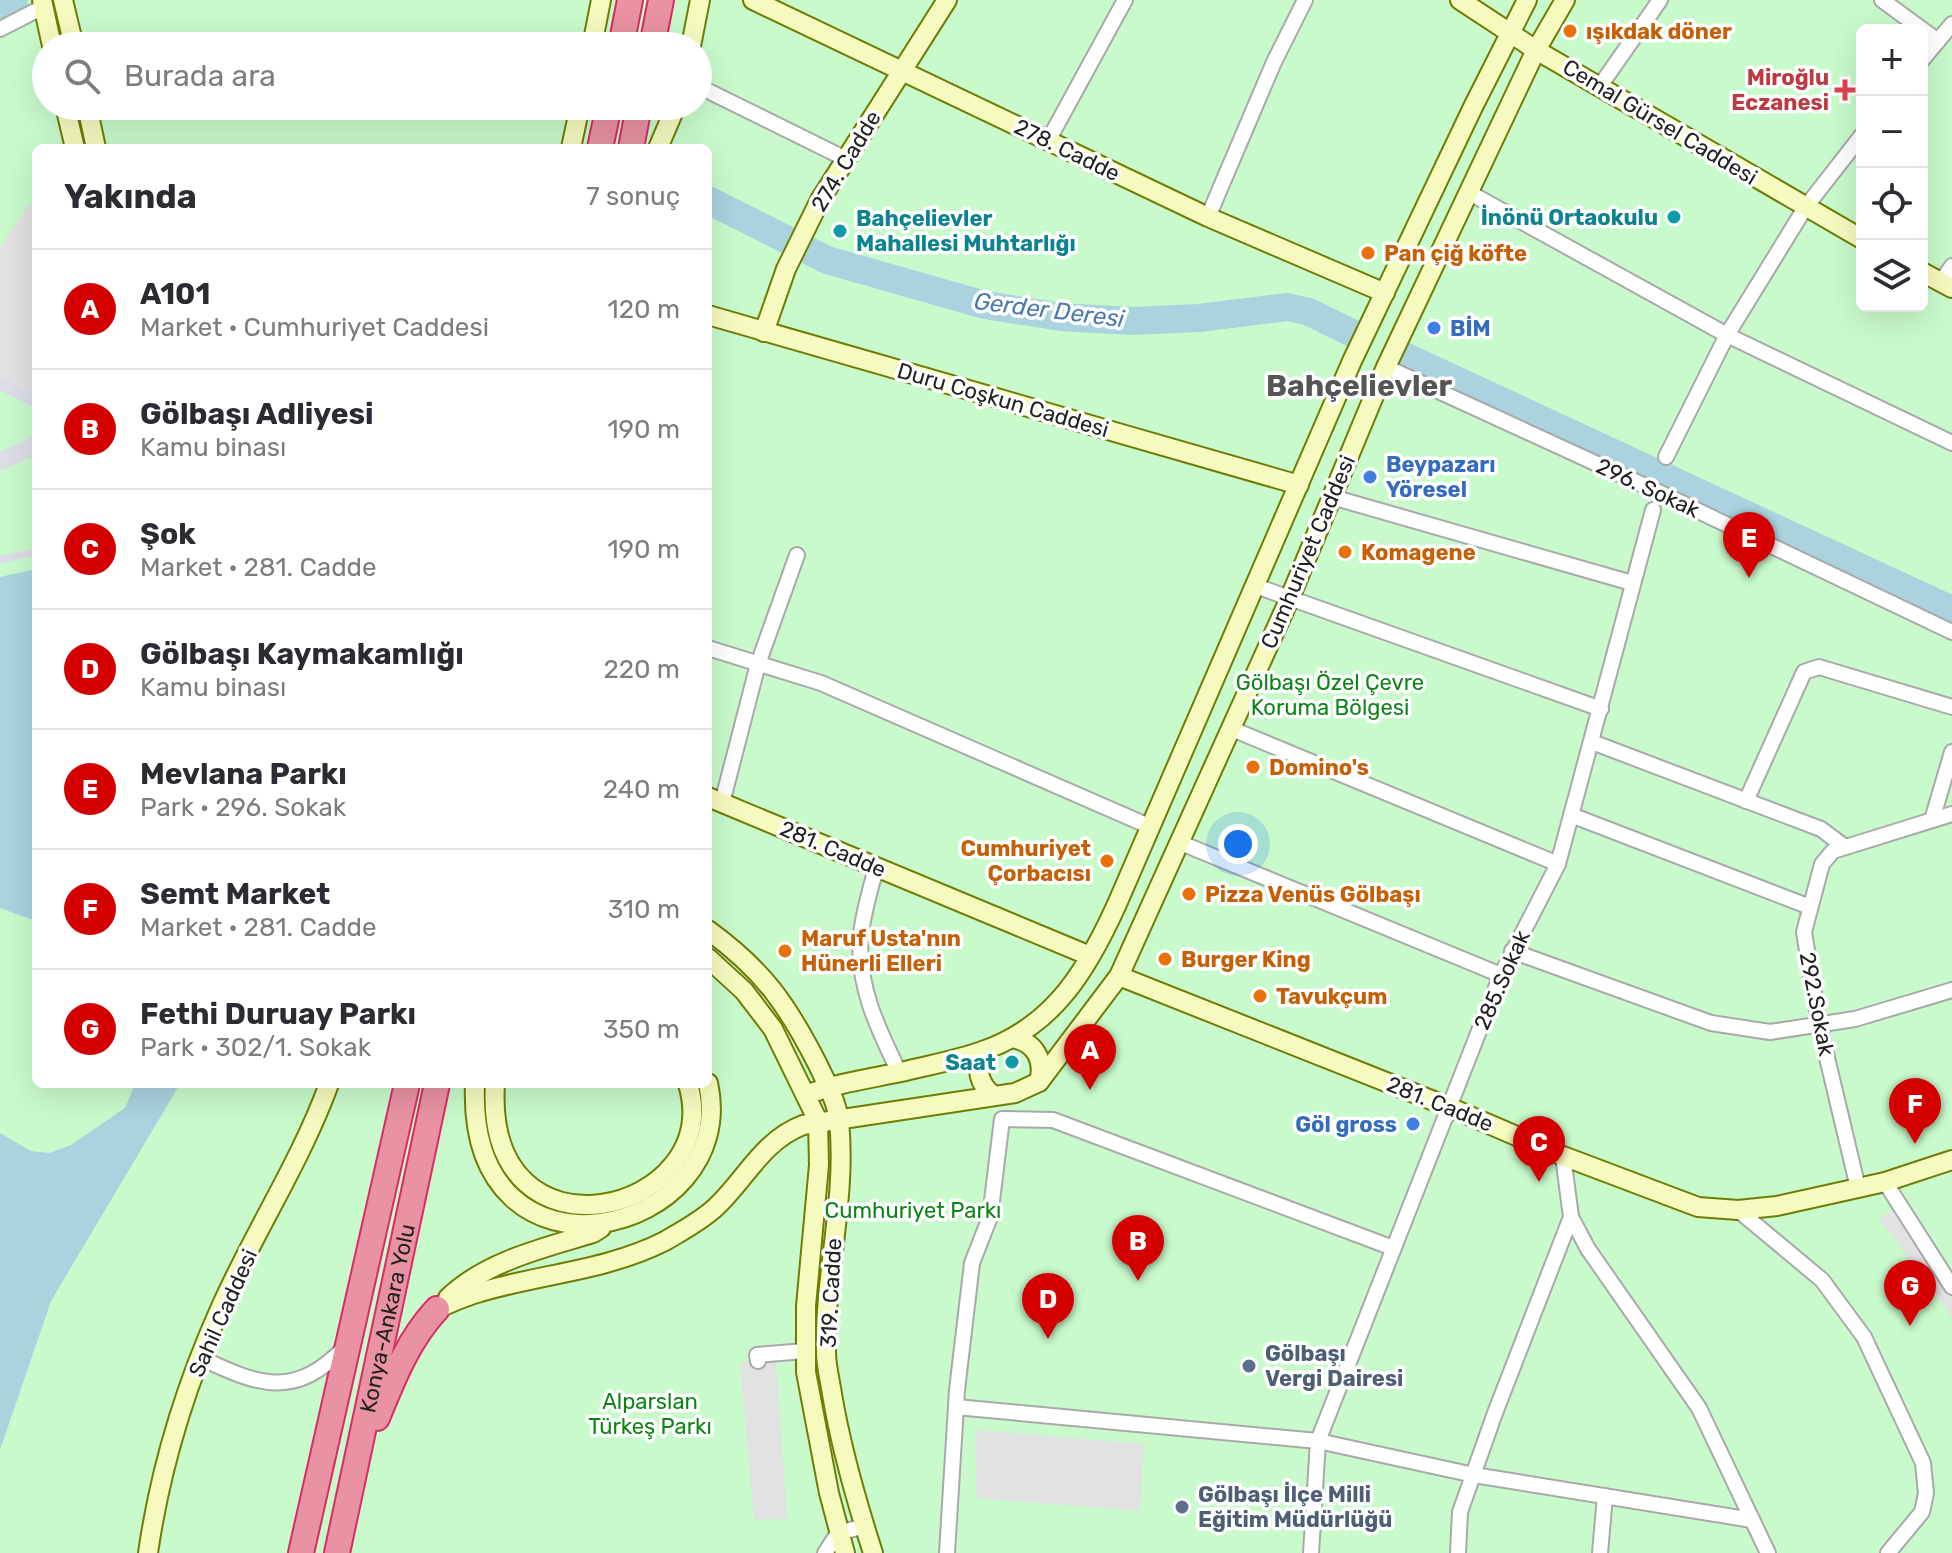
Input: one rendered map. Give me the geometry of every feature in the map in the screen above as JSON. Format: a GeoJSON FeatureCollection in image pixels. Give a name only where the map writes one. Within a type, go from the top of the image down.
{"type":"FeatureCollection","features":[{"type":"Feature","properties":{"kind":"highway"},"geometry":{"type":"LineString","coordinates":[[624,32],[630,0]]}},
{"type":"Feature","properties":{"kind":"highway"},"geometry":{"type":"LineString","coordinates":[[655,32],[661,0]]}},
{"type":"Feature","properties":{"kind":"highway"},"geometry":{"type":"LineString","coordinates":[[601,144],[606,120]]}},
{"type":"Feature","properties":{"kind":"highway"},"geometry":{"type":"LineString","coordinates":[[632,144],[636,120]]}},
{"type":"Feature","properties":{"kind":"highway"},"geometry":{"type":"LineString","coordinates":[[301,1553],[406,1088]]}},
{"type":"Feature","properties":{"kind":"highway","name":"Konya-Ankara Yolu"},"geometry":{"type":"LineString","coordinates":[[337,1553],[436,1088]]}},
{"type":"Feature","properties":{"kind":"highway"},"geometry":{"type":"LineString","coordinates":[[354,1472],[404,1354],[422,1325],[437,1309]]}},
{"type":"Feature","properties":{"kind":"street"},"geometry":{"type":"LineString","coordinates":[[63,0],[71,32]]}},
{"type":"Feature","properties":{"kind":"street"},"geometry":{"type":"LineString","coordinates":[[595,32],[601,0]]}},
{"type":"Feature","properties":{"kind":"street"},"geometry":{"type":"LineString","coordinates":[[694,32],[700,0]]}},
{"type":"Feature","properties":{"kind":"street","name":"278. Cadde"},"geometry":{"type":"LineString","coordinates":[[753,0],[1208,217],[1385,293]]}},
{"type":"Feature","properties":{"kind":"street","name":"274. Cadde"},"geometry":{"type":"LineString","coordinates":[[764,332],[820,200],[947,0]]}},
{"type":"Feature","properties":{"kind":"street"},"geometry":{"type":"LineString","coordinates":[[1048,141],[1125,0]]}},
{"type":"Feature","properties":{"kind":"street"},"geometry":{"type":"LineString","coordinates":[[1208,217],[1274,62],[1305,0]]}},
{"type":"Feature","properties":{"kind":"street","name":"Cemal Gürsel Caddesi"},"geometry":{"type":"LineString","coordinates":[[1460,0],[1536,50],[1856,236]]}},
{"type":"Feature","properties":{"kind":"street","name":"Cumhuriyet Caddesi"},"geometry":{"type":"LineString","coordinates":[[806,1095],[828,1086],[984,1051],[1012,1038],[1062,1000],[1104,934],[1385,293],[1527,0]]}},
{"type":"Feature","properties":{"kind":"street","name":"Cumhuriyet Caddesi"},"geometry":{"type":"LineString","coordinates":[[437,1309],[476,1293],[617,1260],[662,1242],[717,1207],[757,1158],[792,1129],[818,1121],[1019,1092],[1039,1082],[1119,976],[1289,600],[1386,367],[1536,50],[1565,0]]}},
{"type":"Feature","properties":{"kind":"street"},"geometry":{"type":"LineString","coordinates":[[1600,86],[1660,0]]}},
{"type":"Feature","properties":{"kind":"street"},"geometry":{"type":"LineString","coordinates":[[1882,0],[1938,41]]}},
{"type":"Feature","properties":{"kind":"street"},"geometry":{"type":"LineString","coordinates":[[0,29],[42,3],[49,32]]}},
{"type":"Feature","properties":{"kind":"street"},"geometry":{"type":"LineString","coordinates":[[1928,53],[1952,24]]}},
{"type":"Feature","properties":{"kind":"street"},"geometry":{"type":"LineString","coordinates":[[712,93],[846,159]]}},
{"type":"Feature","properties":{"kind":"street"},"geometry":{"type":"LineString","coordinates":[[68,120],[74,144]]}},
{"type":"Feature","properties":{"kind":"street"},"geometry":{"type":"LineString","coordinates":[[90,120],[95,144]]}},
{"type":"Feature","properties":{"kind":"street"},"geometry":{"type":"LineString","coordinates":[[572,144],[577,120]]}},
{"type":"Feature","properties":{"kind":"street"},"geometry":{"type":"LineString","coordinates":[[660,144],[671,120]]}},
{"type":"Feature","properties":{"kind":"street"},"geometry":{"type":"LineString","coordinates":[[668,144],[674,120]]}},
{"type":"Feature","properties":{"kind":"street"},"geometry":{"type":"LineString","coordinates":[[1666,457],[1727,335],[1805,208],[1856,143]]}},
{"type":"Feature","properties":{"kind":"street"},"geometry":{"type":"LineString","coordinates":[[1468,192],[1727,335],[1952,443]]}},
{"type":"Feature","properties":{"kind":"street"},"geometry":{"type":"LineString","coordinates":[[1928,275],[1947,285],[1952,266]]}},
{"type":"Feature","properties":{"kind":"street","name":"Duru Coşkun Caddesi"},"geometry":{"type":"LineString","coordinates":[[712,316],[1299,485]]}},
{"type":"Feature","properties":{"kind":"street","name":"296. Sokak"},"geometry":{"type":"LineString","coordinates":[[1386,367],[1952,632]]}},
{"type":"Feature","properties":{"kind":"street"},"geometry":{"type":"LineString","coordinates":[[1332,497],[1632,583]]}},
{"type":"Feature","properties":{"kind":"street","name":"285.Sokak"},"geometry":{"type":"LineString","coordinates":[[1311,1553],[1318,1441],[1501,975],[1558,864],[1653,510]]}},
{"type":"Feature","properties":{"kind":"street"},"geometry":{"type":"LineString","coordinates":[[715,800],[797,555]]}},
{"type":"Feature","properties":{"kind":"street"},"geometry":{"type":"LineString","coordinates":[[1256,586],[1601,709]]}},
{"type":"Feature","properties":{"kind":"street"},"geometry":{"type":"LineString","coordinates":[[712,649],[821,683],[1151,827]]}},
{"type":"Feature","properties":{"kind":"street"},"geometry":{"type":"LineString","coordinates":[[1746,801],[1804,672],[1819,667],[1952,707]]}},
{"type":"Feature","properties":{"kind":"street"},"geometry":{"type":"LineString","coordinates":[[1232,729],[1558,864]]}},
{"type":"Feature","properties":{"kind":"street"},"geometry":{"type":"LineString","coordinates":[[1592,742],[1821,829],[1845,847]]}},
{"type":"Feature","properties":{"kind":"street"},"geometry":{"type":"LineString","coordinates":[[1932,820],[1952,752]]}},
{"type":"Feature","properties":{"kind":"street","name":"281. Cadde"},"geometry":{"type":"LineString","coordinates":[[715,800],[1090,956]]}},
{"type":"Feature","properties":{"kind":"street","name":"292.Sokak"},"geometry":{"type":"LineString","coordinates":[[1858,1188],[1819,1024],[1804,932],[1810,907],[1822,864],[1833,851],[1952,814]]}},
{"type":"Feature","properties":{"kind":"street"},"geometry":{"type":"LineString","coordinates":[[1571,815],[1810,907]]}},
{"type":"Feature","properties":{"kind":"street"},"geometry":{"type":"LineString","coordinates":[[1181,843],[1501,975]]}},
{"type":"Feature","properties":{"kind":"street"},"geometry":{"type":"LineString","coordinates":[[876,867],[861,938],[863,982],[881,1036],[899,1072]]}},
{"type":"Feature","properties":{"kind":"street","name":"319. Cadde"},"geometry":{"type":"LineString","coordinates":[[712,933],[754,966],[781,999],[798,1025],[828,1086],[839,1118],[840,1167],[827,1306],[826,1355],[839,1434],[873,1553]]}},
{"type":"Feature","properties":{"kind":"street"},"geometry":{"type":"LineString","coordinates":[[1512,951],[1711,1023],[1770,1032],[1855,1019],[1952,990]]}},
{"type":"Feature","properties":{"kind":"street","name":"319. Cadde"},"geometry":{"type":"LineString","coordinates":[[712,962],[744,991],[773,1029],[818,1121],[819,1165],[805,1351],[809,1399],[845,1553]]}},
{"type":"Feature","properties":{"kind":"street","name":"281. Cadde"},"geometry":{"type":"LineString","coordinates":[[1119,976],[1449,1107],[1563,1156],[1698,1207],[1738,1210],[1777,1206],[1885,1182],[1952,1160]]}},
{"type":"Feature","properties":{"kind":"street"},"geometry":{"type":"LineString","coordinates":[[1012,1038],[1026,1042],[1039,1057],[1039,1082]]}},
{"type":"Feature","properties":{"kind":"street"},"geometry":{"type":"LineString","coordinates":[[984,1051],[978,1065],[980,1079],[994,1096]]}},
{"type":"Feature","properties":{"kind":"street","name":"Sahil Caddesi"},"geometry":{"type":"LineString","coordinates":[[148,1553],[160,1486],[201,1358],[221,1307],[301,1151],[327,1088]]}},
{"type":"Feature","properties":{"kind":"street"},"geometry":{"type":"LineString","coordinates":[[475,1088],[479,1139],[492,1174],[502,1188],[517,1203],[553,1220],[592,1225],[648,1208],[664,1197],[701,1156],[711,1128],[708,1088]]}},
{"type":"Feature","properties":{"kind":"street"},"geometry":{"type":"LineString","coordinates":[[495,1088],[497,1130],[508,1164],[529,1188],[541,1195],[557,1202],[588,1205],[628,1198],[652,1184],[673,1164],[683,1149],[693,1121],[689,1088]]}},
{"type":"Feature","properties":{"kind":"street"},"geometry":{"type":"LineString","coordinates":[[1019,1092],[1027,1119]]}},
{"type":"Feature","properties":{"kind":"street"},"geometry":{"type":"LineString","coordinates":[[947,1553],[956,1407],[972,1263],[990,1217],[1002,1119],[1053,1120],[1393,1248]]}},
{"type":"Feature","properties":{"kind":"street"},"geometry":{"type":"LineString","coordinates":[[1563,1156],[1571,1217],[1588,1249],[1699,1408],[1768,1553]]}},
{"type":"Feature","properties":{"kind":"street"},"geometry":{"type":"LineString","coordinates":[[1885,1182],[1952,1287]]}},
{"type":"Feature","properties":{"kind":"street"},"geometry":{"type":"LineString","coordinates":[[1738,1210],[1822,1280],[1864,1337],[1920,1457],[1926,1483],[1925,1503],[1913,1526],[1888,1553]]}},
{"type":"Feature","properties":{"kind":"street"},"geometry":{"type":"LineString","coordinates":[[1458,1553],[1460,1512],[1571,1217]]}},
{"type":"Feature","properties":{"kind":"street"},"geometry":{"type":"LineString","coordinates":[[437,1309],[469,1281],[490,1268],[593,1233],[610,1222]]}},
{"type":"Feature","properties":{"kind":"street"},"geometry":{"type":"LineString","coordinates":[[201,1358],[234,1374],[264,1383],[300,1380],[325,1367],[348,1343]]}},
{"type":"Feature","properties":{"kind":"street"},"geometry":{"type":"LineString","coordinates":[[758,1361],[757,1355],[805,1351]]}},
{"type":"Feature","properties":{"kind":"street"},"geometry":{"type":"LineString","coordinates":[[956,1407],[1318,1441],[1474,1475],[1752,1520]]}},
{"type":"Feature","properties":{"kind":"street"},"geometry":{"type":"LineString","coordinates":[[1600,1553],[1605,1496]]}},
{"type":"Feature","properties":{"kind":"street"},"geometry":{"type":"LineString","coordinates":[[825,1553],[838,1533],[865,1526]]}},
{"type":"Feature","properties":{"kind":"green space","name":"Gölbaşı Özel Çevre Koruma Bölgesi"},"geometry":{"type":"Polygon","coordinates":[[[0,0],[1952,0],[1952,1553],[0,1553],[0,0]]]}},
{"type":"Feature","properties":{"kind":"shaded area"},"geometry":{"type":"Polygon","coordinates":[[[28,205],[32,206],[32,393],[0,378],[0,248],[28,205]]]}},
{"type":"Feature","properties":{"kind":"shaded area"},"geometry":{"type":"Polygon","coordinates":[[[0,378],[32,393],[32,406],[0,391],[0,378]]]}},
{"type":"Feature","properties":{"kind":"shaded area"},"geometry":{"type":"Polygon","coordinates":[[[32,437],[32,457],[0,471],[0,452],[32,437]]]}},
{"type":"Feature","properties":{"kind":"shaded area"},"geometry":{"type":"Polygon","coordinates":[[[32,549],[32,556],[0,564],[0,556],[32,549]]]}},
{"type":"Feature","properties":{"kind":"shaded area"},"geometry":{"type":"Polygon","coordinates":[[[1894,1210],[1952,1298],[1952,1317],[1879,1218],[1894,1210]]]}},
{"type":"Feature","properties":{"kind":"shaded area"},"geometry":{"type":"Polygon","coordinates":[[[776,1358],[787,1519],[754,1519],[740,1363],[776,1358]]]}},
{"type":"Feature","properties":{"kind":"shaded area"},"geometry":{"type":"Polygon","coordinates":[[[975,1430],[1144,1444],[1140,1511],[977,1498],[975,1430]]]}},
{"type":"Feature","properties":{"kind":"water"},"geometry":{"type":"Polygon","coordinates":[[[32,570],[32,920],[0,908],[0,577],[32,570]]]}},
{"type":"Feature","properties":{"kind":"water"},"geometry":{"type":"Polygon","coordinates":[[[133,1088],[178,1088],[51,1301],[0,1450],[0,1133],[31,1151],[49,1153],[71,1145],[125,1108],[133,1088]]]}},
{"type":"Feature","properties":{"kind":"waterway","name":"Gerder Deresi"},"geometry":{"type":"LineString","coordinates":[[0,7],[14,0]]}},
{"type":"Feature","properties":{"kind":"waterway","name":"Gerder Deresi"},"geometry":{"type":"LineString","coordinates":[[712,202],[827,260],[985,305],[1061,317],[1132,321],[1199,318],[1288,307],[1309,312],[1356,335]]}},
{"type":"Feature","properties":{"kind":"waterway","name":"Gerder Deresi"},"geometry":{"type":"LineString","coordinates":[[1402,355],[1952,610]]}},
{"type":"Feature","properties":{"kind":"place","name":"ışıkdak döner"},"geometry":{"type":"Point","coordinates":[1570,31]}},
{"type":"Feature","properties":{"kind":"place","name":"Miroğlu Eczanesi"},"geometry":{"type":"Point","coordinates":[1845,90]}},
{"type":"Feature","properties":{"kind":"place","name":"İnönü Ortaokulu"},"geometry":{"type":"Point","coordinates":[1674,217]}},
{"type":"Feature","properties":{"kind":"place","name":"Bahçelievler Mahallesi Muhtarlığı"},"geometry":{"type":"Point","coordinates":[840,231]}},
{"type":"Feature","properties":{"kind":"place","name":"Pan çiğ köfte"},"geometry":{"type":"Point","coordinates":[1368,253]}},
{"type":"Feature","properties":{"kind":"place","name":"BİM"},"geometry":{"type":"Point","coordinates":[1434,328]}},
{"type":"Feature","properties":{"kind":"place","name":"Beypazarı Yöresel"},"geometry":{"type":"Point","coordinates":[1370,477]}},
{"type":"Feature","properties":{"kind":"place","name":"Komagene"},"geometry":{"type":"Point","coordinates":[1345,552]}},
{"type":"Feature","properties":{"kind":"place","name":"Mevlana Parkı"},"geometry":{"type":"Point","coordinates":[1749,578]}},
{"type":"Feature","properties":{"kind":"place","name":"Domino's"},"geometry":{"type":"Point","coordinates":[1253,767]}},
{"type":"Feature","properties":{"kind":"place","name":"Cumhuriyet Çorbacısı"},"geometry":{"type":"Point","coordinates":[1107,861]}},
{"type":"Feature","properties":{"kind":"place","name":"Pizza Venüs Gölbaşı"},"geometry":{"type":"Point","coordinates":[1189,894]}},
{"type":"Feature","properties":{"kind":"place","name":"Maruf Usta'nın Hünerli Elleri"},"geometry":{"type":"Point","coordinates":[785,951]}},
{"type":"Feature","properties":{"kind":"place","name":"Burger King"},"geometry":{"type":"Point","coordinates":[1165,959]}},
{"type":"Feature","properties":{"kind":"place","name":"Tavukçum"},"geometry":{"type":"Point","coordinates":[1260,996]}},
{"type":"Feature","properties":{"kind":"place","name":"Saat"},"geometry":{"type":"Point","coordinates":[1012,1062]}},
{"type":"Feature","properties":{"kind":"place","name":"A101"},"geometry":{"type":"Point","coordinates":[1090,1090]}},
{"type":"Feature","properties":{"kind":"place","name":"Göl gross"},"geometry":{"type":"Point","coordinates":[1413,1124]}},
{"type":"Feature","properties":{"kind":"place","name":"Semt Market"},"geometry":{"type":"Point","coordinates":[1915,1144]}},
{"type":"Feature","properties":{"kind":"place","name":"Şok"},"geometry":{"type":"Point","coordinates":[1539,1182]}},
{"type":"Feature","properties":{"kind":"place","name":"Gölbaşı Adliyesi"},"geometry":{"type":"Point","coordinates":[1138,1281]}},
{"type":"Feature","properties":{"kind":"place","name":"Fethi Duruay Parkı"},"geometry":{"type":"Point","coordinates":[1910,1326]}},
{"type":"Feature","properties":{"kind":"place","name":"Gölbaşı Kaymakamlığı"},"geometry":{"type":"Point","coordinates":[1048,1339]}},
{"type":"Feature","properties":{"kind":"place","name":"Gölbaşı Vergi Dairesi"},"geometry":{"type":"Point","coordinates":[1249,1366]}},
{"type":"Feature","properties":{"kind":"place","name":"Gölbaşı İlçe Milli Eğitim Müdürlüğü"},"geometry":{"type":"Point","coordinates":[1182,1507]}},
{"type":"Feature","properties":{"kind":"district","name":"Bahçelievler"},"geometry":{"type":"Point","coordinates":[1359,386]}},
{"type":"Feature","properties":{"kind":"park label","name":"Cumhuriyet Parkı"},"geometry":{"type":"Point","coordinates":[913,1210]}},
{"type":"Feature","properties":{"kind":"park label","name":"Alparslan Türkeş Parkı"},"geometry":{"type":"Point","coordinates":[650,1414]}}]}
